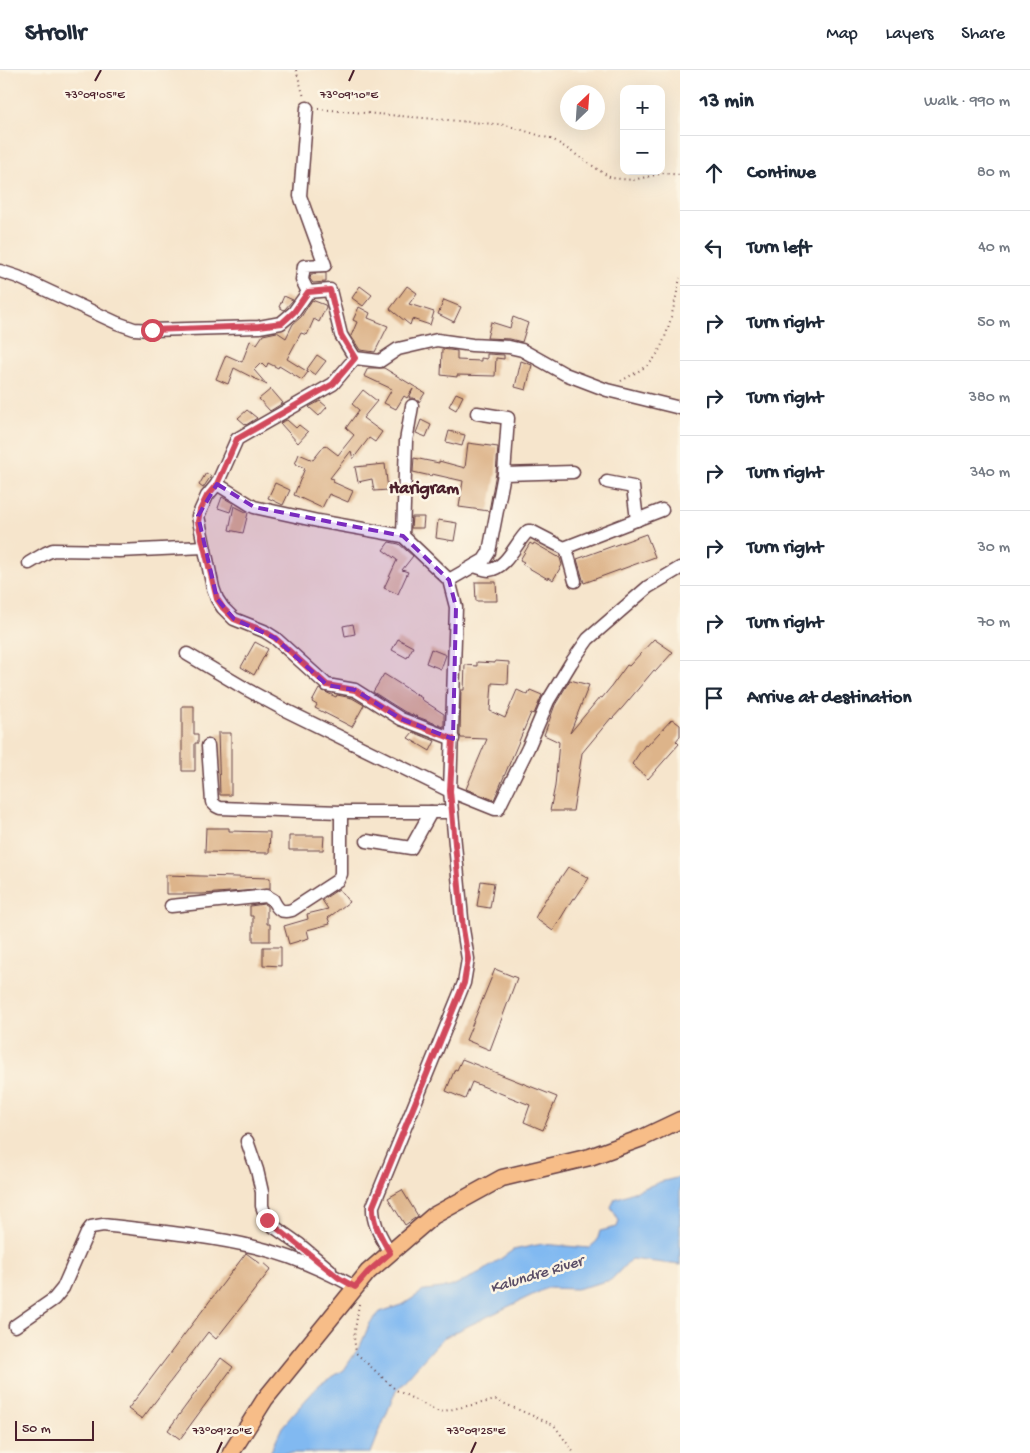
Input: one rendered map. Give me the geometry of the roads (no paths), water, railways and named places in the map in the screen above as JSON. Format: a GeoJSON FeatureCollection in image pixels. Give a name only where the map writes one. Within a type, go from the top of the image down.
{"type":"FeatureCollection","features":[{"type":"Feature","properties":{"kind":"main road"},"geometry":{"type":"LineString","coordinates":[[231,1453],[265,1399],[355,1287],[368,1272],[433,1216],[502,1178],[590,1157],[642,1138],[680,1120]]}},
{"type":"Feature","properties":{"kind":"street"},"geometry":{"type":"LineString","coordinates":[[307,108],[300,196],[325,265],[304,266],[302,280],[308,292]]}},
{"type":"Feature","properties":{"kind":"street"},"geometry":{"type":"LineString","coordinates":[[0,271],[18,277],[117,324],[134,329],[259,326],[282,323],[294,312],[308,292],[330,290],[341,335],[355,358]]}},
{"type":"Feature","properties":{"kind":"street"},"geometry":{"type":"LineString","coordinates":[[355,358],[380,361],[398,349],[437,340],[472,345],[509,347],[522,350],[565,374],[607,390],[680,408]]}},
{"type":"Feature","properties":{"kind":"street"},"geometry":{"type":"LineString","coordinates":[[355,358],[333,384],[237,439],[217,484],[207,496],[198,516],[217,599],[234,619],[264,631],[275,638],[327,685],[355,690],[401,719],[453,739]]}},
{"type":"Feature","properties":{"kind":"street"},"geometry":{"type":"LineString","coordinates":[[403,536],[406,440],[412,406]]}},
{"type":"Feature","properties":{"kind":"street"},"geometry":{"type":"LineString","coordinates":[[449,580],[484,560],[491,546],[504,474],[508,418],[477,413]]}},
{"type":"Feature","properties":{"kind":"street"},"geometry":{"type":"LineString","coordinates":[[504,474],[573,472]]}},
{"type":"Feature","properties":{"kind":"street"},"geometry":{"type":"LineString","coordinates":[[607,482],[633,487],[637,520]]}},
{"type":"Feature","properties":{"kind":"street"},"geometry":{"type":"LineString","coordinates":[[217,484],[254,507],[318,521],[403,536],[449,580],[456,607],[450,791],[463,929],[468,959],[464,983],[373,1206],[375,1224],[390,1253]]}},
{"type":"Feature","properties":{"kind":"street"},"geometry":{"type":"LineString","coordinates":[[474,566],[487,570],[498,566],[528,531],[560,548],[566,548],[662,510]]}},
{"type":"Feature","properties":{"kind":"street"},"geometry":{"type":"LineString","coordinates":[[29,563],[53,550],[119,551],[204,547]]}},
{"type":"Feature","properties":{"kind":"street"},"geometry":{"type":"LineString","coordinates":[[566,548],[575,581]]}},
{"type":"Feature","properties":{"kind":"street"},"geometry":{"type":"LineString","coordinates":[[187,654],[283,709],[450,791],[495,810],[498,809],[528,748],[548,701],[588,639],[648,587],[680,568]]}},
{"type":"Feature","properties":{"kind":"street"},"geometry":{"type":"LineString","coordinates":[[208,746],[212,802],[216,806],[340,812],[452,812]]}},
{"type":"Feature","properties":{"kind":"street"},"geometry":{"type":"LineString","coordinates":[[171,906],[266,896],[273,900],[281,911],[292,910],[338,880],[341,874],[340,812]]}},
{"type":"Feature","properties":{"kind":"street"},"geometry":{"type":"LineString","coordinates":[[367,841],[411,848],[431,812]]}},
{"type":"Feature","properties":{"kind":"street"},"geometry":{"type":"LineString","coordinates":[[247,1141],[257,1170],[264,1213],[267,1220],[339,1278]]}},
{"type":"Feature","properties":{"kind":"street"},"geometry":{"type":"LineString","coordinates":[[15,1326],[54,1298],[63,1288],[88,1231],[91,1228],[103,1225],[250,1246],[287,1257],[339,1278],[355,1287]]}},
{"type":"Feature","properties":{"kind":"water","name":"Kalundre River"},"geometry":{"type":"Polygon","coordinates":[[[680,1177],[680,1265],[631,1259],[611,1280],[576,1289],[547,1288],[443,1338],[396,1390],[371,1453],[270,1453],[282,1427],[302,1404],[320,1384],[344,1370],[361,1344],[370,1323],[380,1312],[404,1304],[425,1290],[450,1287],[482,1272],[513,1250],[542,1244],[589,1248],[597,1241],[600,1231],[617,1227],[619,1221],[611,1207],[615,1199],[660,1182],[680,1177]]]}},
{"type":"Feature","properties":{"kind":"district","name":"Harigram"},"geometry":{"type":"Point","coordinates":[424,489]}}]}
